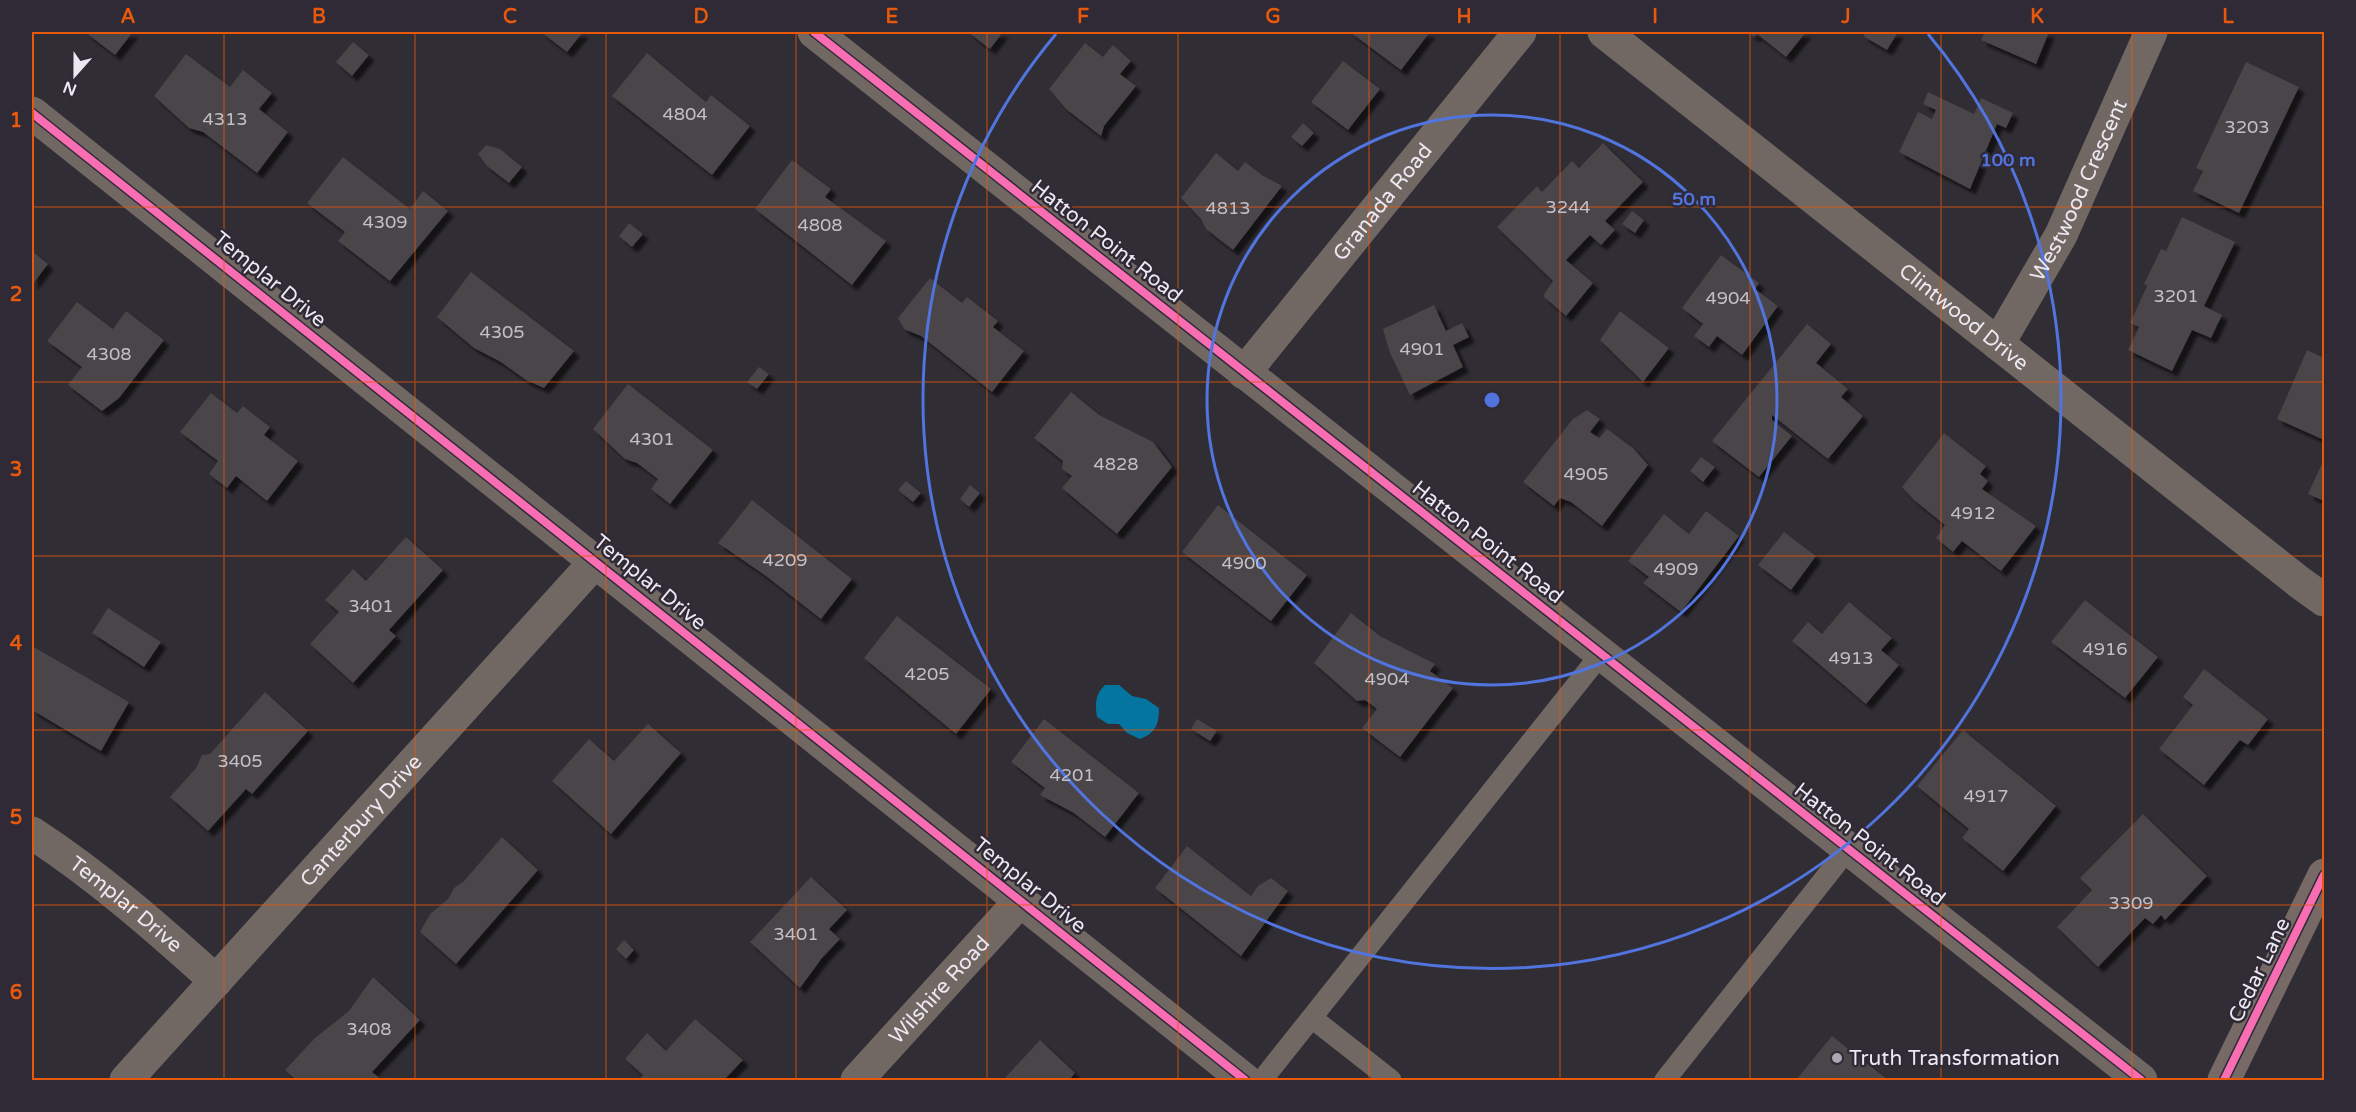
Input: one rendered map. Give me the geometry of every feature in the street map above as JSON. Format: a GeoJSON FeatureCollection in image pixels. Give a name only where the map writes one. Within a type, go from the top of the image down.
{"type":"FeatureCollection","features":[{"type":"Feature","properties":{"kind":"main road","name":"Cedar Lane"},"geometry":{"type":"LineString","coordinates":[[2224,1080],[2317,909],[2325,875]]}},
{"type":"Feature","properties":{"kind":"street","name":"Hatton Point Road"},"geometry":{"type":"LineString","coordinates":[[814,32],[2141,1080]]}},
{"type":"Feature","properties":{"kind":"street","name":"Granada Road"},"geometry":{"type":"LineString","coordinates":[[1244,373],[1520,32]]}},
{"type":"Feature","properties":{"kind":"street","name":"Clintwood Drive"},"geometry":{"type":"LineString","coordinates":[[1604,32],[2299,582],[2325,600]]}},
{"type":"Feature","properties":{"kind":"street","name":"Westwood Crescent"},"geometry":{"type":"LineString","coordinates":[[1998,344],[2061,235],[2151,32]]}},
{"type":"Feature","properties":{"kind":"street","name":"Templar Drive"},"geometry":{"type":"LineString","coordinates":[[32,113],[1245,1080]]}},
{"type":"Feature","properties":{"kind":"street","name":"Canterbury Drive"},"geometry":{"type":"LineString","coordinates":[[126,1080],[595,562]]}},
{"type":"Feature","properties":{"kind":"street","name":"Templar Drive"},"geometry":{"type":"LineString","coordinates":[[32,833],[61,852],[141,914],[216,981]]}},
{"type":"Feature","properties":{"kind":"street","name":"Wilshire Road"},"geometry":{"type":"LineString","coordinates":[[857,1080],[1020,900]]}},
{"type":"Feature","properties":{"kind":"lane"},"geometry":{"type":"LineString","coordinates":[[1262,1080],[1601,654]]}},
{"type":"Feature","properties":{"kind":"lane"},"geometry":{"type":"LineString","coordinates":[[1665,1080],[1848,849]]}},
{"type":"Feature","properties":{"kind":"lane"},"geometry":{"type":"LineString","coordinates":[[1312,1018],[1391,1080]]}},
{"type":"Feature","properties":{"kind":"water"},"geometry":{"type":"Polygon","coordinates":[[[1105,685],[1119,685],[1132,696],[1146,699],[1159,708],[1157,723],[1153,731],[1140,739],[1127,733],[1119,724],[1108,724],[1097,717],[1099,692],[1105,685]]]}},
{"type":"Feature","properties":{"kind":"building"},"geometry":{"type":"Polygon","coordinates":[[[85,32],[133,32],[115,55],[85,32]]]}},
{"type":"Feature","properties":{"kind":"building"},"geometry":{"type":"Polygon","coordinates":[[[541,32],[583,32],[567,52],[541,32]]]}},
{"type":"Feature","properties":{"kind":"building"},"geometry":{"type":"Polygon","coordinates":[[[968,32],[1003,32],[990,49],[968,32]]]}},
{"type":"Feature","properties":{"kind":"building"},"geometry":{"type":"Polygon","coordinates":[[[1350,32],[1430,32],[1401,70],[1350,32]]]}},
{"type":"Feature","properties":{"kind":"building"},"geometry":{"type":"Polygon","coordinates":[[[1747,32],[1806,32],[1786,57],[1757,34],[1754,37],[1747,32]]]}},
{"type":"Feature","properties":{"kind":"building"},"geometry":{"type":"Polygon","coordinates":[[[1866,32],[1898,32],[1887,50],[1863,36],[1866,32]]]}},
{"type":"Feature","properties":{"kind":"building"},"geometry":{"type":"Polygon","coordinates":[[[1985,32],[2049,32],[2036,64],[1981,40],[1985,32]]]}},
{"type":"Feature","properties":{"kind":"building"},"geometry":{"type":"Polygon","coordinates":[[[353,42],[369,55],[352,76],[336,62],[353,42]]]}},
{"type":"Feature","properties":{"kind":"building"},"geometry":{"type":"Polygon","coordinates":[[[1085,43],[1103,57],[1113,45],[1131,61],[1120,74],[1136,86],[1104,126],[1101,136],[1066,109],[1049,89],[1085,43]]]}},
{"type":"Feature","properties":{"kind":"building"},"geometry":{"type":"Polygon","coordinates":[[[647,53],[706,102],[711,95],[750,126],[712,175],[612,96],[647,53]]]}},
{"type":"Feature","properties":{"kind":"building"},"geometry":{"type":"Polygon","coordinates":[[[186,54],[230,87],[243,70],[272,93],[259,109],[288,132],[257,173],[203,132],[189,128],[154,96],[186,54]]]}},
{"type":"Feature","properties":{"kind":"building"},"geometry":{"type":"Polygon","coordinates":[[[1343,61],[1380,89],[1348,130],[1311,102],[1343,61]]]}},
{"type":"Feature","properties":{"kind":"building"},"geometry":{"type":"Polygon","coordinates":[[[2246,62],[2299,87],[2239,213],[2193,191],[2203,171],[2196,168],[2246,62]]]}},
{"type":"Feature","properties":{"kind":"building"},"geometry":{"type":"Polygon","coordinates":[[[1928,92],[1974,114],[1981,98],[2013,113],[2006,128],[1997,124],[1970,189],[1899,152],[1918,112],[1932,119],[1936,110],[1923,104],[1928,92]]]}},
{"type":"Feature","properties":{"kind":"building"},"geometry":{"type":"Polygon","coordinates":[[[1303,123],[1314,133],[1302,146],[1291,137],[1303,123]]]}},
{"type":"Feature","properties":{"kind":"building"},"geometry":{"type":"Polygon","coordinates":[[[1603,143],[1643,182],[1605,221],[1615,230],[1601,245],[1590,235],[1566,260],[1593,283],[1566,316],[1543,296],[1553,281],[1497,227],[1537,186],[1542,192],[1572,161],[1579,168],[1603,143]]]}},
{"type":"Feature","properties":{"kind":"building"},"geometry":{"type":"Polygon","coordinates":[[[486,145],[500,149],[522,167],[509,183],[487,166],[478,154],[486,145]]]}},
{"type":"Feature","properties":{"kind":"building"},"geometry":{"type":"Polygon","coordinates":[[[1216,153],[1238,171],[1245,162],[1282,186],[1233,250],[1206,229],[1201,219],[1181,198],[1216,153]]]}},
{"type":"Feature","properties":{"kind":"building"},"geometry":{"type":"Polygon","coordinates":[[[343,157],[410,209],[423,191],[448,211],[390,281],[338,241],[345,232],[307,203],[343,157]]]}},
{"type":"Feature","properties":{"kind":"building"},"geometry":{"type":"Polygon","coordinates":[[[792,160],[831,189],[825,197],[886,241],[852,285],[755,209],[792,160]]]}},
{"type":"Feature","properties":{"kind":"building"},"geometry":{"type":"Polygon","coordinates":[[[1632,211],[1644,220],[1635,233],[1622,224],[1632,211]]]}},
{"type":"Feature","properties":{"kind":"building"},"geometry":{"type":"Polygon","coordinates":[[[2182,217],[2235,242],[2204,306],[2222,315],[2211,338],[2192,330],[2172,371],[2128,350],[2139,327],[2130,323],[2147,286],[2144,284],[2161,249],[2166,251],[2182,217]]]}},
{"type":"Feature","properties":{"kind":"building"},"geometry":{"type":"Polygon","coordinates":[[[629,223],[643,234],[632,247],[619,236],[629,223]]]}},
{"type":"Feature","properties":{"kind":"building"},"geometry":{"type":"Polygon","coordinates":[[[32,251],[48,264],[32,285],[32,251]]]}},
{"type":"Feature","properties":{"kind":"building"},"geometry":{"type":"Polygon","coordinates":[[[1721,255],[1759,283],[1755,289],[1778,306],[1742,355],[1717,336],[1709,347],[1694,336],[1703,324],[1682,308],[1721,255]]]}},
{"type":"Feature","properties":{"kind":"building"},"geometry":{"type":"Polygon","coordinates":[[[471,272],[574,351],[544,388],[526,380],[501,362],[474,348],[437,317],[471,272]]]}},
{"type":"Feature","properties":{"kind":"building"},"geometry":{"type":"Polygon","coordinates":[[[930,278],[962,303],[967,297],[998,321],[993,327],[1024,351],[992,392],[921,336],[904,329],[898,318],[930,278]]]}},
{"type":"Feature","properties":{"kind":"building"},"geometry":{"type":"Polygon","coordinates":[[[77,302],[113,329],[126,311],[164,340],[119,398],[102,411],[68,385],[82,367],[47,341],[77,302]]]}},
{"type":"Feature","properties":{"kind":"building"},"geometry":{"type":"Polygon","coordinates":[[[1434,305],[1446,331],[1462,323],[1469,337],[1453,345],[1463,367],[1410,395],[1390,353],[1383,329],[1434,305]]]}},
{"type":"Feature","properties":{"kind":"building"},"geometry":{"type":"Polygon","coordinates":[[[1620,311],[1669,348],[1643,382],[1600,340],[1620,311]]]}},
{"type":"Feature","properties":{"kind":"building"},"geometry":{"type":"Polygon","coordinates":[[[1807,324],[1831,344],[1816,363],[1848,389],[1841,397],[1863,416],[1828,459],[1772,415],[1772,420],[1792,436],[1759,477],[1712,441],[1807,324]]]}},
{"type":"Feature","properties":{"kind":"building"},"geometry":{"type":"Polygon","coordinates":[[[2307,350],[2324,358],[2324,440],[2277,419],[2307,350]]]}},
{"type":"Feature","properties":{"kind":"building"},"geometry":{"type":"Polygon","coordinates":[[[759,367],[769,374],[757,389],[747,382],[759,367]]]}},
{"type":"Feature","properties":{"kind":"building"},"geometry":{"type":"Polygon","coordinates":[[[628,384],[713,450],[670,504],[651,489],[658,479],[637,463],[625,459],[593,429],[628,384]]]}},
{"type":"Feature","properties":{"kind":"building"},"geometry":{"type":"Polygon","coordinates":[[[1071,392],[1099,415],[1153,442],[1172,467],[1117,534],[1062,488],[1072,476],[1062,469],[1063,461],[1034,438],[1071,392]]]}},
{"type":"Feature","properties":{"kind":"building"},"geometry":{"type":"Polygon","coordinates":[[[211,393],[237,413],[243,406],[270,427],[264,435],[298,461],[267,501],[236,476],[227,488],[209,474],[218,461],[180,432],[211,393]]]}},
{"type":"Feature","properties":{"kind":"building"},"geometry":{"type":"Polygon","coordinates":[[[1587,410],[1600,419],[1590,432],[1599,438],[1607,429],[1633,448],[1648,465],[1602,526],[1571,502],[1560,498],[1554,506],[1523,482],[1573,419],[1587,410]]]}},
{"type":"Feature","properties":{"kind":"building"},"geometry":{"type":"Polygon","coordinates":[[[1944,433],[1986,466],[1980,474],[1988,481],[1982,489],[2036,526],[2001,571],[1962,541],[1953,552],[1936,538],[1945,525],[1902,487],[1944,433]]]}},
{"type":"Feature","properties":{"kind":"building"},"geometry":{"type":"Polygon","coordinates":[[[1701,457],[1715,467],[1703,482],[1690,471],[1701,457]]]}},
{"type":"Feature","properties":{"kind":"building"},"geometry":{"type":"Polygon","coordinates":[[[2324,459],[2324,501],[2308,494],[2324,459]]]}},
{"type":"Feature","properties":{"kind":"building"},"geometry":{"type":"Polygon","coordinates":[[[906,481],[921,493],[913,502],[898,490],[906,481]]]}},
{"type":"Feature","properties":{"kind":"building"},"geometry":{"type":"Polygon","coordinates":[[[970,485],[980,493],[969,507],[960,499],[970,485]]]}},
{"type":"Feature","properties":{"kind":"building"},"geometry":{"type":"Polygon","coordinates":[[[752,500],[852,579],[821,619],[766,576],[718,543],[752,500]]]}},
{"type":"Feature","properties":{"kind":"building"},"geometry":{"type":"Polygon","coordinates":[[[1218,505],[1307,575],[1271,621],[1182,552],[1218,505]]]}},
{"type":"Feature","properties":{"kind":"building"},"geometry":{"type":"Polygon","coordinates":[[[1706,511],[1739,536],[1681,612],[1643,583],[1649,577],[1628,561],[1664,514],[1689,534],[1706,511]]]}},
{"type":"Feature","properties":{"kind":"building"},"geometry":{"type":"Polygon","coordinates":[[[1784,532],[1816,556],[1791,590],[1758,565],[1784,532]]]}},
{"type":"Feature","properties":{"kind":"building"},"geometry":{"type":"Polygon","coordinates":[[[406,537],[443,570],[389,630],[396,636],[353,683],[310,644],[339,612],[325,600],[353,569],[366,581],[406,537]]]}},
{"type":"Feature","properties":{"kind":"building"},"geometry":{"type":"Polygon","coordinates":[[[2085,600],[2158,657],[2125,698],[2051,642],[2085,600]]]}},
{"type":"Feature","properties":{"kind":"building"},"geometry":{"type":"Polygon","coordinates":[[[1849,602],[1892,638],[1881,650],[1899,665],[1866,704],[1792,641],[1808,622],[1822,634],[1849,602]]]}},
{"type":"Feature","properties":{"kind":"building"},"geometry":{"type":"Polygon","coordinates":[[[108,608],[161,642],[144,667],[92,633],[108,608]]]}},
{"type":"Feature","properties":{"kind":"building"},"geometry":{"type":"Polygon","coordinates":[[[1351,613],[1380,636],[1435,664],[1430,671],[1453,688],[1400,757],[1362,728],[1377,709],[1365,700],[1357,701],[1314,663],[1351,613]]]}},
{"type":"Feature","properties":{"kind":"building"},"geometry":{"type":"Polygon","coordinates":[[[897,616],[991,689],[956,734],[864,658],[897,616]]]}},
{"type":"Feature","properties":{"kind":"building"},"geometry":{"type":"Polygon","coordinates":[[[32,646],[129,702],[101,751],[32,710],[32,646]]]}},
{"type":"Feature","properties":{"kind":"building"},"geometry":{"type":"Polygon","coordinates":[[[2204,669],[2268,719],[2248,745],[2240,740],[2204,785],[2159,749],[2193,705],[2183,697],[2204,669]]]}},
{"type":"Feature","properties":{"kind":"building"},"geometry":{"type":"Polygon","coordinates":[[[265,692],[308,731],[252,794],[246,789],[208,831],[170,797],[196,768],[202,755],[210,754],[265,692]]]}},
{"type":"Feature","properties":{"kind":"building"},"geometry":{"type":"Polygon","coordinates":[[[1044,719],[1139,793],[1105,837],[1074,813],[1040,795],[1045,788],[1011,762],[1044,719]]]}},
{"type":"Feature","properties":{"kind":"building"},"geometry":{"type":"Polygon","coordinates":[[[1197,719],[1217,731],[1210,741],[1191,729],[1197,719]]]}},
{"type":"Feature","properties":{"kind":"building"},"geometry":{"type":"Polygon","coordinates":[[[648,724],[681,753],[611,834],[552,781],[589,739],[614,761],[648,724]]]}},
{"type":"Feature","properties":{"kind":"building"},"geometry":{"type":"Polygon","coordinates":[[[1963,730],[2056,806],[2003,871],[1962,838],[1969,829],[1917,786],[1963,730]]]}},
{"type":"Feature","properties":{"kind":"building"},"geometry":{"type":"Polygon","coordinates":[[[2143,814],[2207,876],[2165,920],[2161,915],[2153,924],[2145,918],[2098,967],[2057,927],[2092,890],[2080,878],[2143,814]]]}},
{"type":"Feature","properties":{"kind":"building"},"geometry":{"type":"Polygon","coordinates":[[[502,837],[538,870],[456,964],[420,932],[430,914],[448,899],[454,888],[464,881],[502,837]]]}},
{"type":"Feature","properties":{"kind":"building"},"geometry":{"type":"Polygon","coordinates":[[[1187,846],[1251,896],[1258,886],[1271,878],[1288,891],[1241,956],[1155,888],[1187,846]]]}},
{"type":"Feature","properties":{"kind":"building"},"geometry":{"type":"Polygon","coordinates":[[[811,877],[847,910],[829,929],[840,939],[822,958],[800,988],[750,942],[811,877]]]}},
{"type":"Feature","properties":{"kind":"building"},"geometry":{"type":"Polygon","coordinates":[[[624,940],[634,950],[626,959],[616,949],[624,940]]]}},
{"type":"Feature","properties":{"kind":"building"},"geometry":{"type":"Polygon","coordinates":[[[373,977],[420,1020],[372,1072],[382,1080],[296,1080],[285,1070],[315,1038],[349,1011],[373,977]]]}},
{"type":"Feature","properties":{"kind":"building"},"geometry":{"type":"Polygon","coordinates":[[[695,1019],[743,1060],[724,1080],[639,1080],[643,1075],[625,1059],[647,1033],[666,1051],[695,1019]]]}},
{"type":"Feature","properties":{"kind":"building","name":"Truth Transformation"},"geometry":{"type":"Polygon","coordinates":[[[1832,1036],[1888,1080],[1796,1080],[1832,1036]]]}},
{"type":"Feature","properties":{"kind":"building"},"geometry":{"type":"Polygon","coordinates":[[[1040,1040],[1075,1073],[1069,1080],[1003,1080],[1040,1040]]]}},
{"type":"Feature","properties":{"kind":"cycle path"},"geometry":{"type":"LineString","coordinates":[[814,32],[2141,1080]]}},
{"type":"Feature","properties":{"kind":"cycle path"},"geometry":{"type":"LineString","coordinates":[[32,113],[1245,1080]]}},
{"type":"Feature","properties":{"kind":"cycle path"},"geometry":{"type":"LineString","coordinates":[[2224,1080],[2324,875]]}},
{"type":"Feature","properties":{"kind":"place","name":"Truth Transformation"},"geometry":{"type":"Point","coordinates":[1837,1058]}}]}
